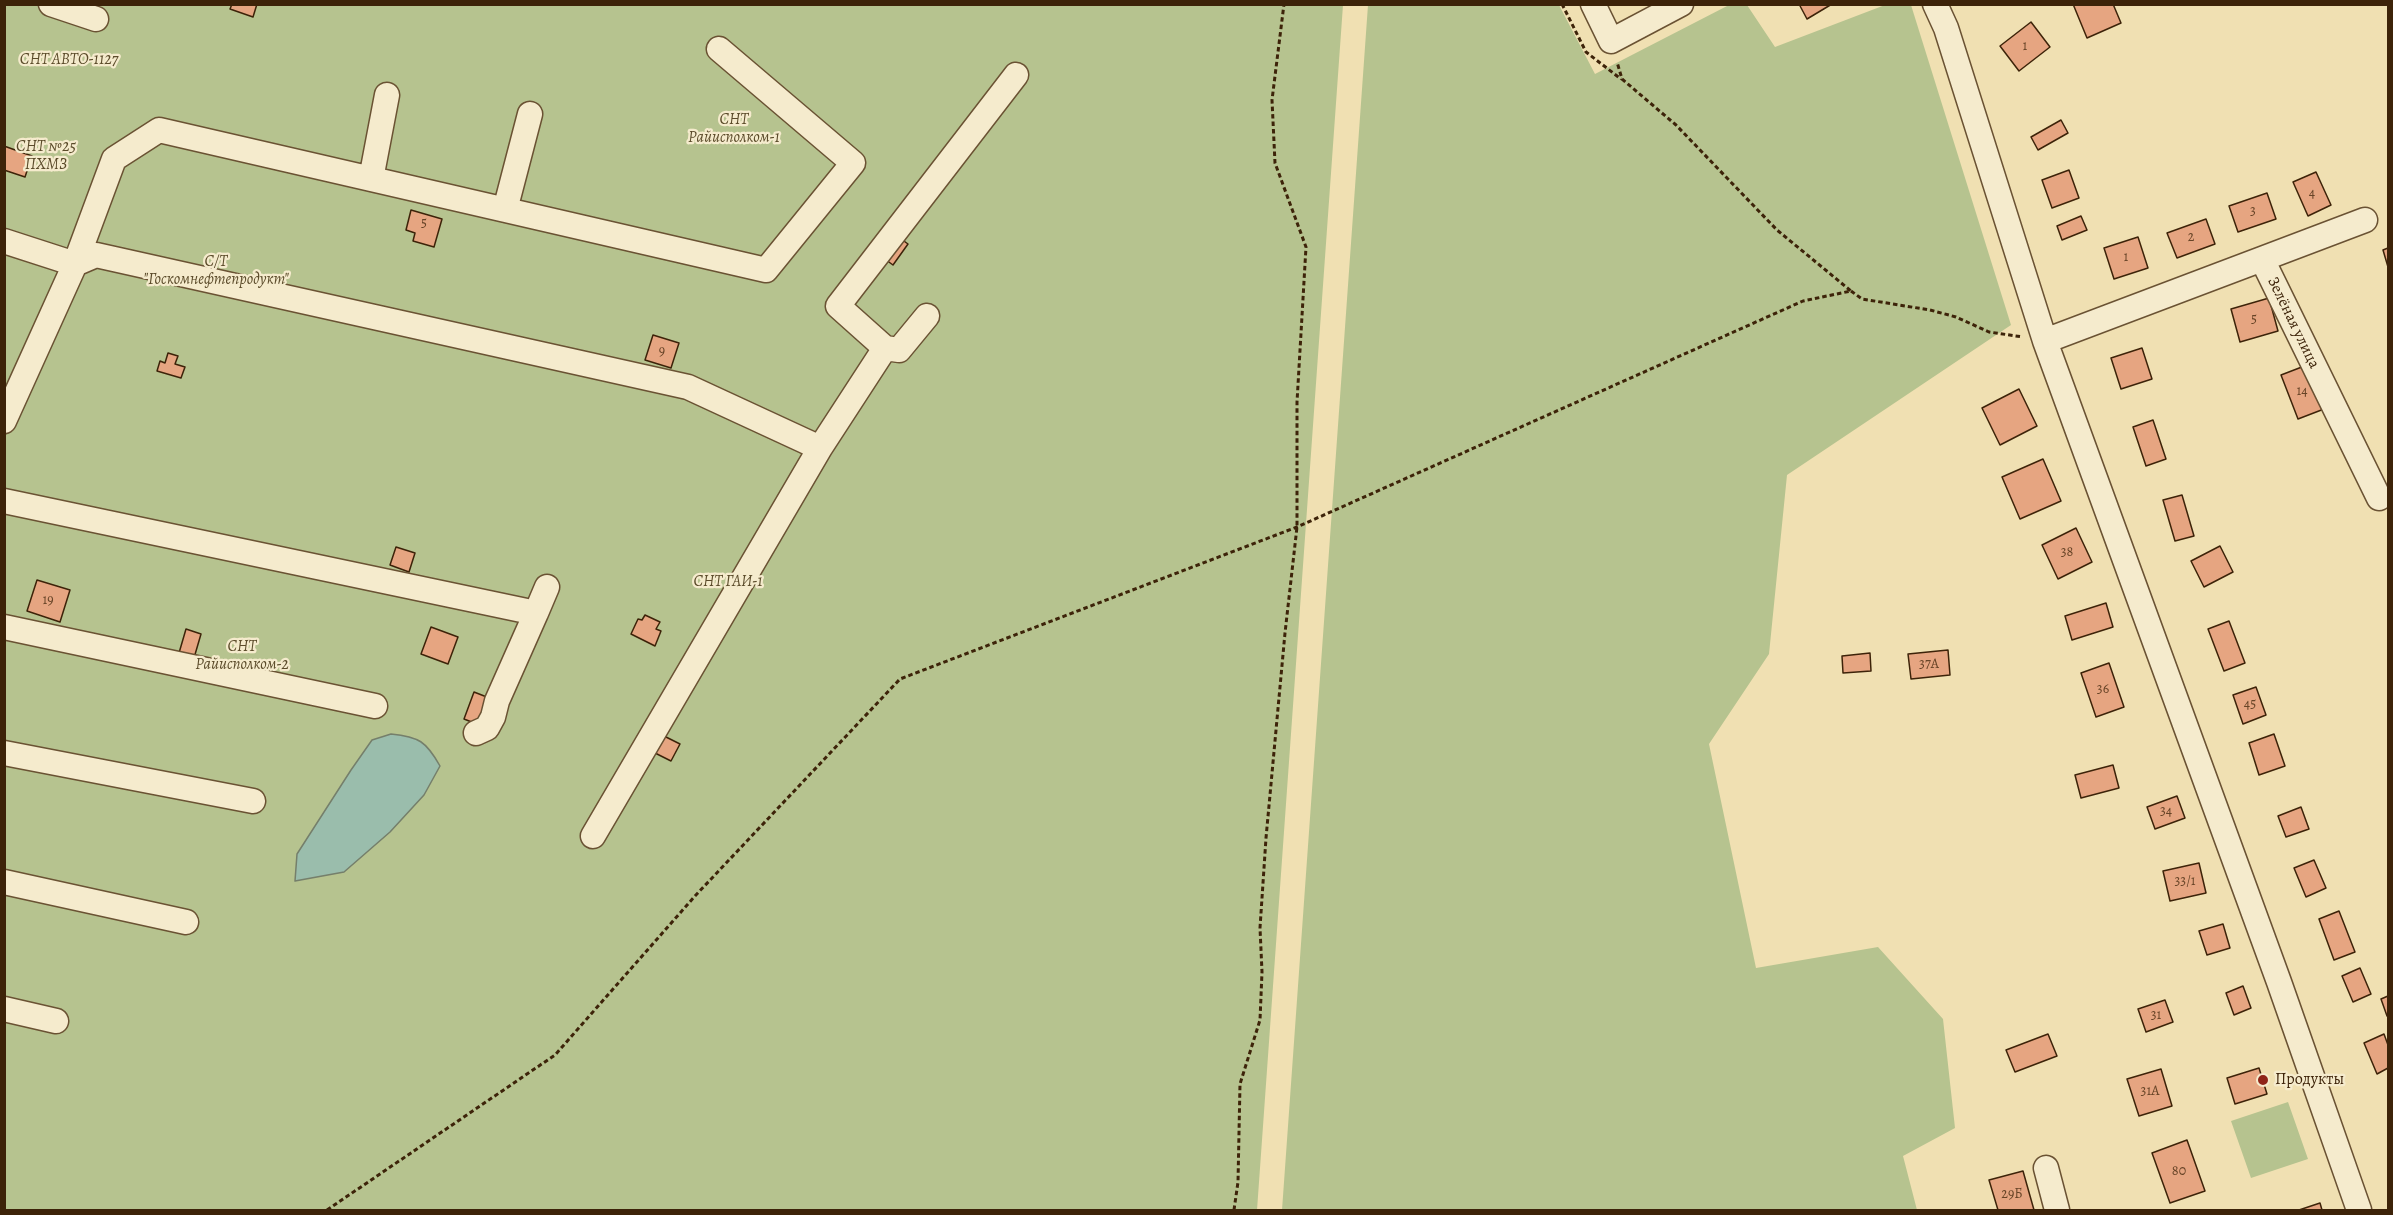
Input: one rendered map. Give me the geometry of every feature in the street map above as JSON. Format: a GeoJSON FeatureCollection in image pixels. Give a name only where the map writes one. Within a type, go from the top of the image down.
{"type":"FeatureCollection","features":[{"type":"Feature","properties":{"kind":"street"},"geometry":{"type":"LineString","coordinates":[[51,4],[96,19]]}},
{"type":"Feature","properties":{"kind":"street"},"geometry":{"type":"LineString","coordinates":[[1593,4],[1611,41],[1681,4]]}},
{"type":"Feature","properties":{"kind":"street"},"geometry":{"type":"LineString","coordinates":[[1935,4],[1946,28],[2045,341],[2279,982],[2359,1210]]}},
{"type":"Feature","properties":{"kind":"street"},"geometry":{"type":"LineString","coordinates":[[5,417],[75,264],[114,159],[159,130],[766,270],[853,163],[719,48]]}},
{"type":"Feature","properties":{"kind":"street"},"geometry":{"type":"LineString","coordinates":[[927,316],[899,350],[885,348],[838,306],[1016,75]]}},
{"type":"Feature","properties":{"kind":"street"},"geometry":{"type":"LineString","coordinates":[[371,179],[387,96]]}},
{"type":"Feature","properties":{"kind":"street"},"geometry":{"type":"LineString","coordinates":[[505,210],[530,114]]}},
{"type":"Feature","properties":{"kind":"street"},"geometry":{"type":"LineString","coordinates":[[2262,259],[2365,220]]}},
{"type":"Feature","properties":{"kind":"street"},"geometry":{"type":"LineString","coordinates":[[4,241],[75,264],[96,255],[688,387],[820,448]]}},
{"type":"Feature","properties":{"kind":"street","name":"Зелёная улица"},"geometry":{"type":"LineString","coordinates":[[2045,341],[2262,259],[2379,498]]}},
{"type":"Feature","properties":{"kind":"street"},"geometry":{"type":"LineString","coordinates":[[593,836],[820,448],[885,348]]}},
{"type":"Feature","properties":{"kind":"street"},"geometry":{"type":"LineString","coordinates":[[4,501],[536,613]]}},
{"type":"Feature","properties":{"kind":"street"},"geometry":{"type":"LineString","coordinates":[[476,732],[487,728],[493,717],[497,701],[547,588]]}},
{"type":"Feature","properties":{"kind":"street"},"geometry":{"type":"LineString","coordinates":[[4,627],[375,706]]}},
{"type":"Feature","properties":{"kind":"street"},"geometry":{"type":"LineString","coordinates":[[4,753],[253,801]]}},
{"type":"Feature","properties":{"kind":"street"},"geometry":{"type":"LineString","coordinates":[[4,882],[186,922]]}},
{"type":"Feature","properties":{"kind":"street"},"geometry":{"type":"LineString","coordinates":[[4,1009],[56,1021]]}},
{"type":"Feature","properties":{"kind":"street"},"geometry":{"type":"LineString","coordinates":[[2046,1168],[2056,1210]]}},
{"type":"Feature","properties":{"kind":"path"},"geometry":{"type":"LineString","coordinates":[[1234,1210],[1238,1182],[1240,1084],[1260,1020],[1262,972],[1260,928],[1285,633],[1297,527],[1297,402],[1306,247],[1275,163],[1272,100],[1284,4]]}},
{"type":"Feature","properties":{"kind":"path"},"geometry":{"type":"LineString","coordinates":[[1611,41],[1622,80],[1676,124],[1778,230],[1862,299],[1930,310],[1956,317],[1989,332],[2045,341]]}},
{"type":"Feature","properties":{"kind":"path"},"geometry":{"type":"LineString","coordinates":[[327,1210],[555,1055],[695,896],[900,679],[1297,527],[1803,301],[1851,291]]}},
{"type":"Feature","properties":{"kind":"green space"},"geometry":{"type":"Polygon","coordinates":[[[5,5],[1343,5],[1257,1210],[5,1210],[5,5]]]}},
{"type":"Feature","properties":{"kind":"green space"},"geometry":{"type":"Polygon","coordinates":[[[1368,5],[1559,5],[1595,74],[1729,5],[1747,5],[1775,47],[1885,5],[1911,5],[2011,325],[1787,475],[1769,654],[1709,744],[1756,968],[1878,947],[1943,1019],[1955,1128],[1903,1156],[1917,1210],[1282,1210],[1368,5]]]}},
{"type":"Feature","properties":{"kind":"green space"},"geometry":{"type":"Polygon","coordinates":[[[2288,1102],[2308,1159],[2251,1178],[2231,1121],[2288,1102]]]}},
{"type":"Feature","properties":{"kind":"shaded area"},"geometry":{"type":"Polygon","coordinates":[[[391,734],[421,742],[440,766],[424,795],[390,832],[344,872],[295,881],[297,854],[351,770],[372,740],[391,734]]]}},
{"type":"Feature","properties":{"kind":"building"},"geometry":{"type":"Polygon","coordinates":[[[232,4],[257,4],[253,17],[230,9],[232,4]]]}},
{"type":"Feature","properties":{"kind":"building"},"geometry":{"type":"Polygon","coordinates":[[[1799,4],[1832,4],[1807,19],[1799,4]]]}},
{"type":"Feature","properties":{"kind":"building"},"geometry":{"type":"Polygon","coordinates":[[[2073,4],[2113,4],[2121,23],[2087,38],[2073,4]]]}},
{"type":"Feature","properties":{"kind":"building"},"geometry":{"type":"Polygon","coordinates":[[[2031,22],[2050,47],[2019,71],[2000,46],[2031,22]]]}},
{"type":"Feature","properties":{"kind":"building"},"geometry":{"type":"Polygon","coordinates":[[[2061,120],[2068,133],[2038,150],[2031,137],[2061,120]]]}},
{"type":"Feature","properties":{"kind":"building"},"geometry":{"type":"Polygon","coordinates":[[[4,146],[32,156],[25,177],[4,170],[4,146]]]}},
{"type":"Feature","properties":{"kind":"building"},"geometry":{"type":"Polygon","coordinates":[[[2069,170],[2079,198],[2052,208],[2042,180],[2069,170]]]}},
{"type":"Feature","properties":{"kind":"building"},"geometry":{"type":"Polygon","coordinates":[[[2316,172],[2331,205],[2308,216],[2293,182],[2316,172]]]}},
{"type":"Feature","properties":{"kind":"building"},"geometry":{"type":"Polygon","coordinates":[[[2267,193],[2276,219],[2238,232],[2229,206],[2267,193]]]}},
{"type":"Feature","properties":{"kind":"building"},"geometry":{"type":"Polygon","coordinates":[[[411,210],[442,219],[434,247],[413,241],[415,233],[406,230],[411,210]]]}},
{"type":"Feature","properties":{"kind":"building"},"geometry":{"type":"Polygon","coordinates":[[[2081,216],[2087,230],[2062,240],[2057,226],[2081,216]]]}},
{"type":"Feature","properties":{"kind":"building"},"geometry":{"type":"Polygon","coordinates":[[[2206,219],[2215,244],[2177,258],[2167,233],[2206,219]]]}},
{"type":"Feature","properties":{"kind":"building"},"geometry":{"type":"Polygon","coordinates":[[[897,236],[908,244],[893,265],[882,257],[897,236]]]}},
{"type":"Feature","properties":{"kind":"building"},"geometry":{"type":"Polygon","coordinates":[[[2138,237],[2148,268],[2114,279],[2104,248],[2138,237]]]}},
{"type":"Feature","properties":{"kind":"building"},"geometry":{"type":"Polygon","coordinates":[[[2388,248],[2388,267],[2383,250],[2388,248]]]}},
{"type":"Feature","properties":{"kind":"building"},"geometry":{"type":"Polygon","coordinates":[[[2269,298],[2278,331],[2240,342],[2231,309],[2269,298]]]}},
{"type":"Feature","properties":{"kind":"building"},"geometry":{"type":"Polygon","coordinates":[[[653,335],[679,343],[671,368],[645,360],[653,335]]]}},
{"type":"Feature","properties":{"kind":"building"},"geometry":{"type":"Polygon","coordinates":[[[2142,348],[2152,379],[2121,389],[2111,358],[2142,348]]]}},
{"type":"Feature","properties":{"kind":"building"},"geometry":{"type":"Polygon","coordinates":[[[168,353],[178,356],[175,364],[185,367],[181,378],[157,371],[160,361],[165,363],[168,353]]]}},
{"type":"Feature","properties":{"kind":"building"},"geometry":{"type":"Polygon","coordinates":[[[2307,365],[2324,409],[2298,419],[2281,375],[2307,365]]]}},
{"type":"Feature","properties":{"kind":"building"},"geometry":{"type":"Polygon","coordinates":[[[2019,389],[2037,426],[2000,445],[1982,408],[2019,389]]]}},
{"type":"Feature","properties":{"kind":"building"},"geometry":{"type":"Polygon","coordinates":[[[2153,420],[2166,459],[2146,466],[2133,427],[2153,420]]]}},
{"type":"Feature","properties":{"kind":"building"},"geometry":{"type":"Polygon","coordinates":[[[2043,459],[2061,501],[2020,519],[2002,477],[2043,459]]]}},
{"type":"Feature","properties":{"kind":"building"},"geometry":{"type":"Polygon","coordinates":[[[2182,495],[2194,536],[2175,541],[2163,500],[2182,495]]]}},
{"type":"Feature","properties":{"kind":"building"},"geometry":{"type":"Polygon","coordinates":[[[2076,528],[2092,562],[2058,579],[2042,545],[2076,528]]]}},
{"type":"Feature","properties":{"kind":"building"},"geometry":{"type":"Polygon","coordinates":[[[2220,546],[2233,572],[2204,587],[2191,561],[2220,546]]]}},
{"type":"Feature","properties":{"kind":"building"},"geometry":{"type":"Polygon","coordinates":[[[396,547],[415,553],[409,572],[390,565],[396,547]]]}},
{"type":"Feature","properties":{"kind":"building"},"geometry":{"type":"Polygon","coordinates":[[[37,580],[70,590],[60,622],[27,611],[37,580]]]}},
{"type":"Feature","properties":{"kind":"building"},"geometry":{"type":"Polygon","coordinates":[[[2106,603],[2113,627],[2072,640],[2065,616],[2106,603]]]}},
{"type":"Feature","properties":{"kind":"building"},"geometry":{"type":"Polygon","coordinates":[[[645,615],[660,622],[656,629],[661,631],[655,646],[631,634],[638,619],[642,620],[645,615]]]}},
{"type":"Feature","properties":{"kind":"building"},"geometry":{"type":"Polygon","coordinates":[[[2229,621],[2245,663],[2224,671],[2208,629],[2229,621]]]}},
{"type":"Feature","properties":{"kind":"building"},"geometry":{"type":"Polygon","coordinates":[[[431,627],[458,637],[448,664],[421,654],[431,627]]]}},
{"type":"Feature","properties":{"kind":"building"},"geometry":{"type":"Polygon","coordinates":[[[186,629],[201,634],[194,658],[179,653],[186,629]]]}},
{"type":"Feature","properties":{"kind":"building"},"geometry":{"type":"Polygon","coordinates":[[[1948,650],[1950,675],[1911,679],[1908,654],[1948,650]]]}},
{"type":"Feature","properties":{"kind":"building"},"geometry":{"type":"Polygon","coordinates":[[[1870,653],[1871,671],[1843,673],[1842,656],[1870,653]]]}},
{"type":"Feature","properties":{"kind":"building"},"geometry":{"type":"Polygon","coordinates":[[[2109,663],[2124,707],[2096,717],[2081,673],[2109,663]]]}},
{"type":"Feature","properties":{"kind":"building"},"geometry":{"type":"Polygon","coordinates":[[[2256,687],[2266,715],[2243,724],[2233,695],[2256,687]]]}},
{"type":"Feature","properties":{"kind":"building"},"geometry":{"type":"Polygon","coordinates":[[[474,692],[497,701],[487,728],[464,719],[474,692]]]}},
{"type":"Feature","properties":{"kind":"building"},"geometry":{"type":"Polygon","coordinates":[[[2274,734],[2285,766],[2259,775],[2249,743],[2274,734]]]}},
{"type":"Feature","properties":{"kind":"building"},"geometry":{"type":"Polygon","coordinates":[[[664,736],[680,744],[671,761],[655,753],[664,736]]]}},
{"type":"Feature","properties":{"kind":"building"},"geometry":{"type":"Polygon","coordinates":[[[2113,765],[2119,788],[2081,798],[2075,775],[2113,765]]]}},
{"type":"Feature","properties":{"kind":"building"},"geometry":{"type":"Polygon","coordinates":[[[2177,796],[2185,818],[2155,829],[2147,807],[2177,796]]]}},
{"type":"Feature","properties":{"kind":"building"},"geometry":{"type":"Polygon","coordinates":[[[2301,807],[2309,829],[2286,837],[2278,816],[2301,807]]]}},
{"type":"Feature","properties":{"kind":"building"},"geometry":{"type":"Polygon","coordinates":[[[2314,860],[2326,888],[2306,897],[2294,868],[2314,860]]]}},
{"type":"Feature","properties":{"kind":"building"},"geometry":{"type":"Polygon","coordinates":[[[2199,863],[2206,893],[2170,901],[2163,871],[2199,863]]]}},
{"type":"Feature","properties":{"kind":"building"},"geometry":{"type":"Polygon","coordinates":[[[2339,911],[2355,952],[2334,960],[2319,919],[2339,911]]]}},
{"type":"Feature","properties":{"kind":"building"},"geometry":{"type":"Polygon","coordinates":[[[2223,924],[2230,948],[2207,955],[2199,931],[2223,924]]]}},
{"type":"Feature","properties":{"kind":"building"},"geometry":{"type":"Polygon","coordinates":[[[2360,968],[2371,994],[2353,1002],[2342,976],[2360,968]]]}},
{"type":"Feature","properties":{"kind":"building"},"geometry":{"type":"Polygon","coordinates":[[[2243,986],[2251,1008],[2234,1015],[2226,993],[2243,986]]]}},
{"type":"Feature","properties":{"kind":"building"},"geometry":{"type":"Polygon","coordinates":[[[2388,996],[2388,1015],[2387,1016],[2381,999],[2388,996]]]}},
{"type":"Feature","properties":{"kind":"building"},"geometry":{"type":"Polygon","coordinates":[[[2165,1000],[2173,1022],[2146,1032],[2138,1009],[2165,1000]]]}},
{"type":"Feature","properties":{"kind":"building"},"geometry":{"type":"Polygon","coordinates":[[[2048,1034],[2057,1056],[2015,1072],[2006,1050],[2048,1034]]]}},
{"type":"Feature","properties":{"kind":"building"},"geometry":{"type":"Polygon","coordinates":[[[2384,1034],[2388,1045],[2388,1068],[2377,1074],[2364,1043],[2384,1034]]]}},
{"type":"Feature","properties":{"kind":"building"},"geometry":{"type":"Polygon","coordinates":[[[2259,1068],[2267,1094],[2235,1104],[2227,1078],[2259,1068]]]}},
{"type":"Feature","properties":{"kind":"building"},"geometry":{"type":"Polygon","coordinates":[[[2161,1069],[2172,1106],[2139,1116],[2127,1079],[2161,1069]]]}},
{"type":"Feature","properties":{"kind":"building"},"geometry":{"type":"Polygon","coordinates":[[[2187,1140],[2205,1191],[2170,1203],[2152,1153],[2187,1140]]]}},
{"type":"Feature","properties":{"kind":"building"},"geometry":{"type":"Polygon","coordinates":[[[2023,1171],[2034,1210],[1998,1210],[1989,1180],[2023,1171]]]}},
{"type":"Feature","properties":{"kind":"building"},"geometry":{"type":"Polygon","coordinates":[[[2320,1203],[2322,1210],[2299,1210],[2320,1203]]]}},
{"type":"Feature","properties":{"kind":"place","name":"Продукты"},"geometry":{"type":"Point","coordinates":[2263,1080]}},
{"type":"Feature","properties":{"kind":"park label","name":"СНТ АВТО-1127"},"geometry":{"type":"Point","coordinates":[69,60]}},
{"type":"Feature","properties":{"kind":"park label","name":"СНТ Райисполком-1"},"geometry":{"type":"Point","coordinates":[734,129]}},
{"type":"Feature","properties":{"kind":"park label","name":"СНТ №25 ПХМЗ"},"geometry":{"type":"Point","coordinates":[46,156]}},
{"type":"Feature","properties":{"kind":"park label","name":"С/Т \"Госкомнефтепродукт\""},"geometry":{"type":"Point","coordinates":[216,271]}},
{"type":"Feature","properties":{"kind":"park label","name":"СНТ ГАИ-1"},"geometry":{"type":"Point","coordinates":[728,582]}},
{"type":"Feature","properties":{"kind":"park label","name":"СНТ Райисполком-2"},"geometry":{"type":"Point","coordinates":[242,656]}}]}
